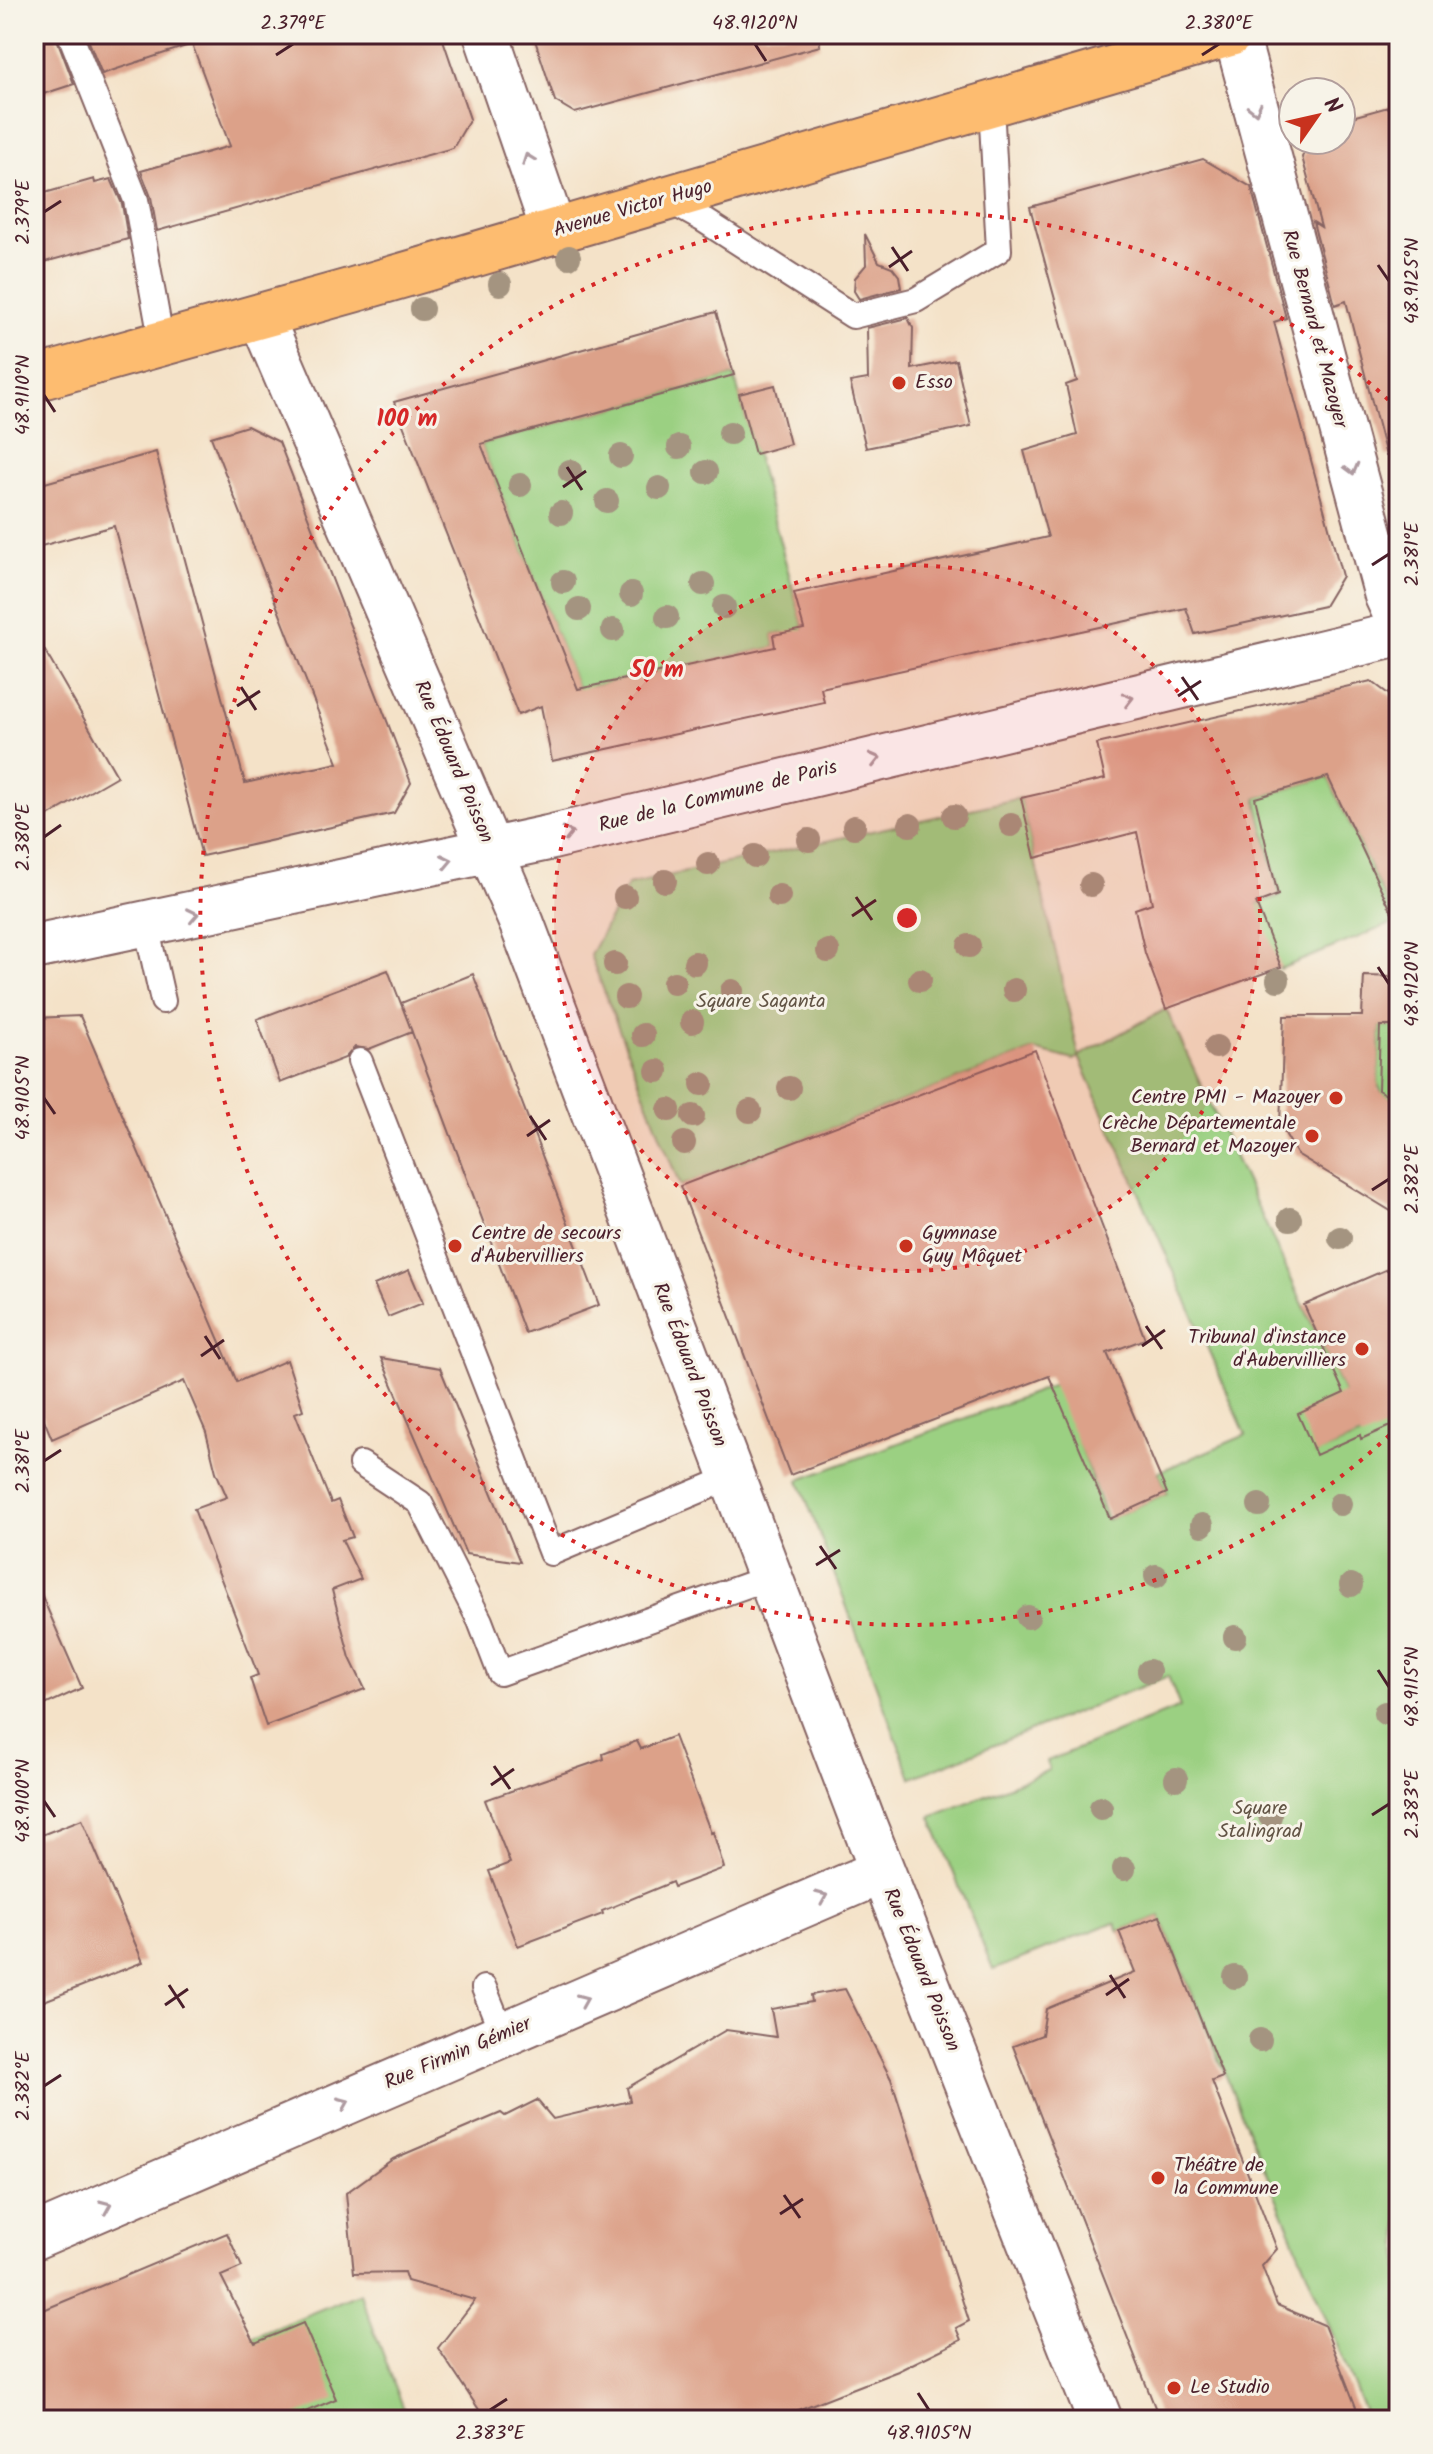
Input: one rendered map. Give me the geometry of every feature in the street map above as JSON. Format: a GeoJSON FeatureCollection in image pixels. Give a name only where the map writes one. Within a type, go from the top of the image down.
{"type":"FeatureCollection","features":[{"type":"Feature","properties":{"kind":"main road","name":"Avenue Victor Hugo"},"geometry":{"type":"LineString","coordinates":[[34,379],[261,317],[991,105],[1156,45],[1233,34]]}},
{"type":"Feature","properties":{"kind":"street"},"geometry":{"type":"LineString","coordinates":[[486,34],[554,232]]}},
{"type":"Feature","properties":{"kind":"street","name":"Rue Bernard et Mazoyer"},"geometry":{"type":"LineString","coordinates":[[1233,34],[1387,596],[1399,622]]}},
{"type":"Feature","properties":{"kind":"street","name":"Rue Édouard Poisson"},"geometry":{"type":"LineString","coordinates":[[261,317],[522,924],[882,1871],[1100,2420]]}},
{"type":"Feature","properties":{"kind":"street","name":"Rue de la Commune de Paris"},"geometry":{"type":"LineString","coordinates":[[34,947],[492,851],[1399,634]]}},
{"type":"Feature","properties":{"kind":"street","name":"Rue Firmin Gémier"},"geometry":{"type":"LineString","coordinates":[[34,2237],[882,1871]]}},
{"type":"Feature","properties":{"kind":"lane"},"geometry":{"type":"LineString","coordinates":[[70,34],[136,200],[162,344]]}},
{"type":"Feature","properties":{"kind":"lane"},"geometry":{"type":"LineString","coordinates":[[666,199],[853,316],[916,300],[999,250],[991,105]]}},
{"type":"Feature","properties":{"kind":"lane"},"geometry":{"type":"LineString","coordinates":[[146,925],[163,1001]]}},
{"type":"Feature","properties":{"kind":"lane"},"geometry":{"type":"LineString","coordinates":[[360,1061],[551,1553],[732,1477]]}},
{"type":"Feature","properties":{"kind":"lane"},"geometry":{"type":"LineString","coordinates":[[361,1464],[420,1503],[480,1621],[500,1673],[770,1577]]}},
{"type":"Feature","properties":{"kind":"lane"},"geometry":{"type":"LineString","coordinates":[[484,1988],[503,2035]]}},
{"type":"Feature","properties":{"kind":"green space"},"geometry":{"type":"Polygon","coordinates":[[[734,375],[807,640],[784,633],[773,635],[775,647],[593,686],[579,692],[481,444],[734,375]]]}},
{"type":"Feature","properties":{"kind":"green space"},"geometry":{"type":"Polygon","coordinates":[[[1328,777],[1396,922],[1280,969],[1253,905],[1280,896],[1256,798],[1328,777]]]}},
{"type":"Feature","properties":{"kind":"green space"},"geometry":{"type":"Polygon","coordinates":[[[1021,798],[1079,1056],[1166,1009],[1344,1393],[1316,1454],[1399,1421],[1399,2420],[1368,2420],[1160,1916],[1119,1931],[1115,1923],[1109,1924],[993,1970],[931,1817],[1049,1770],[1047,1761],[1180,1707],[1168,1676],[911,1778],[799,1480],[1057,1384],[1107,1520],[1167,1493],[1158,1472],[1246,1435],[1079,1057],[1074,1060],[1034,1050],[680,1186],[590,955],[628,885],[1021,798]]]}},
{"type":"Feature","properties":{"kind":"green space"},"geometry":{"type":"Polygon","coordinates":[[[1380,1026],[1399,1026],[1399,1103],[1382,1093],[1378,1085],[1380,1026]]]}},
{"type":"Feature","properties":{"kind":"green space"},"geometry":{"type":"Polygon","coordinates":[[[360,2293],[408,2420],[52,2420],[360,2293]]]}},
{"type":"Feature","properties":{"kind":"building"},"geometry":{"type":"Polygon","coordinates":[[[34,34],[55,34],[74,84],[34,97],[34,34]]]}},
{"type":"Feature","properties":{"kind":"building"},"geometry":{"type":"Polygon","coordinates":[[[86,34],[441,34],[470,119],[453,148],[157,231],[151,197],[141,171],[230,146],[192,44],[102,74],[86,34]]]}},
{"type":"Feature","properties":{"kind":"building"},"geometry":{"type":"Polygon","coordinates":[[[533,34],[819,34],[820,46],[575,113],[555,101],[533,34]]]}},
{"type":"Feature","properties":{"kind":"building"},"geometry":{"type":"Polygon","coordinates":[[[1399,104],[1399,455],[1386,456],[1346,301],[1335,305],[1313,222],[1321,227],[1302,157],[1357,156],[1357,116],[1399,104]]]}},
{"type":"Feature","properties":{"kind":"building"},"geometry":{"type":"Polygon","coordinates":[[[1203,159],[1251,187],[1286,318],[1274,322],[1342,576],[1324,606],[1195,634],[1186,608],[821,688],[824,702],[552,761],[541,706],[518,715],[394,402],[716,312],[734,375],[481,444],[578,689],[775,647],[773,635],[804,629],[794,593],[1048,537],[1024,451],[1077,435],[1066,385],[1077,381],[1030,207],[1203,159]]]}},
{"type":"Feature","properties":{"kind":"building"},"geometry":{"type":"Polygon","coordinates":[[[94,179],[95,183],[111,179],[122,204],[128,239],[34,265],[34,196],[94,179]]]}},
{"type":"Feature","properties":{"kind":"building"},"geometry":{"type":"Polygon","coordinates":[[[865,234],[879,262],[892,267],[899,276],[901,288],[859,299],[854,291],[855,278],[866,265],[865,234]]]}},
{"type":"Feature","properties":{"kind":"building"},"geometry":{"type":"Polygon","coordinates":[[[908,318],[913,328],[912,369],[956,360],[971,426],[866,448],[850,382],[868,379],[867,328],[908,318]]]}},
{"type":"Feature","properties":{"kind":"building"},"geometry":{"type":"Polygon","coordinates":[[[775,385],[790,444],[755,454],[739,394],[775,385]]]}},
{"type":"Feature","properties":{"kind":"building"},"geometry":{"type":"Polygon","coordinates":[[[247,426],[279,442],[411,783],[394,813],[202,856],[114,526],[34,548],[34,486],[156,452],[245,783],[338,763],[211,437],[247,426]]]}},
{"type":"Feature","properties":{"kind":"building"},"geometry":{"type":"Polygon","coordinates":[[[34,632],[117,776],[34,824],[34,632]]]}},
{"type":"Feature","properties":{"kind":"building"},"geometry":{"type":"Polygon","coordinates":[[[1371,681],[1395,699],[1399,706],[1399,927],[1328,777],[1255,798],[1278,895],[1256,903],[1281,967],[1166,1009],[1145,953],[1135,909],[1152,903],[1137,832],[1035,858],[1021,798],[1105,779],[1097,744],[1371,681]]]}},
{"type":"Feature","properties":{"kind":"building"},"geometry":{"type":"Polygon","coordinates":[[[388,970],[412,1032],[369,1049],[355,1047],[345,1058],[280,1083],[257,1019],[388,970]]]}},
{"type":"Feature","properties":{"kind":"building"},"geometry":{"type":"Polygon","coordinates":[[[473,974],[599,1305],[525,1333],[401,1003],[473,974]]]}},
{"type":"Feature","properties":{"kind":"building","name":"Centre PMI - Mazoyer"},"geometry":{"type":"Polygon","coordinates":[[[1364,976],[1399,977],[1399,1026],[1380,1026],[1378,1090],[1399,1103],[1399,1216],[1297,1154],[1280,1125],[1284,1016],[1362,1016],[1364,976]]]}},
{"type":"Feature","properties":{"kind":"building"},"geometry":{"type":"Polygon","coordinates":[[[80,1016],[237,1382],[287,1360],[303,1410],[295,1413],[331,1503],[338,1500],[353,1537],[342,1540],[361,1579],[332,1590],[350,1658],[365,1689],[266,1726],[250,1678],[258,1675],[194,1509],[227,1497],[216,1472],[206,1432],[184,1381],[52,1439],[34,1396],[34,1018],[80,1016]]]}},
{"type":"Feature","properties":{"kind":"building","name":"Gymnase Guy Môquet"},"geometry":{"type":"Polygon","coordinates":[[[1035,1050],[1145,1339],[1107,1353],[1167,1493],[1110,1519],[1049,1376],[790,1475],[680,1186],[1035,1050]]]}},
{"type":"Feature","properties":{"kind":"building","name":"Tribunal d'instance d'Aubervilliers"},"geometry":{"type":"Polygon","coordinates":[[[1399,1264],[1399,1422],[1316,1455],[1298,1414],[1344,1393],[1304,1305],[1399,1264]]]}},
{"type":"Feature","properties":{"kind":"building"},"geometry":{"type":"Polygon","coordinates":[[[409,1270],[423,1303],[388,1317],[374,1285],[409,1270]]]}},
{"type":"Feature","properties":{"kind":"building"},"geometry":{"type":"Polygon","coordinates":[[[381,1358],[440,1368],[520,1562],[466,1554],[381,1358]]]}},
{"type":"Feature","properties":{"kind":"building"},"geometry":{"type":"Polygon","coordinates":[[[34,1578],[82,1688],[34,1710],[34,1578]]]}},
{"type":"Feature","properties":{"kind":"building"},"geometry":{"type":"Polygon","coordinates":[[[674,1736],[713,1832],[724,1868],[674,1887],[672,1882],[602,1911],[603,1914],[518,1946],[489,1871],[510,1863],[485,1800],[604,1759],[603,1754],[637,1741],[641,1749],[674,1736]]]}},
{"type":"Feature","properties":{"kind":"building"},"geometry":{"type":"Polygon","coordinates":[[[82,1819],[143,1962],[34,2005],[34,1838],[82,1819]]]}},
{"type":"Feature","properties":{"kind":"building","name":"Théâtre de la Commune"},"geometry":{"type":"Polygon","coordinates":[[[1160,1916],[1223,2077],[1212,2081],[1277,2249],[1262,2266],[1277,2305],[1324,2325],[1361,2420],[1160,2420],[1013,2046],[1042,2035],[1046,2009],[1135,1972],[1119,1931],[1160,1916]]]}},
{"type":"Feature","properties":{"kind":"building"},"geometry":{"type":"Polygon","coordinates":[[[845,1989],[891,2079],[969,2321],[956,2328],[961,2340],[898,2371],[772,2420],[486,2420],[438,2348],[475,2300],[407,2281],[404,2272],[354,2273],[346,2193],[393,2159],[501,2113],[505,2116],[537,2100],[553,2119],[630,2101],[627,2088],[726,2030],[776,2037],[771,2009],[812,2002],[811,1995],[845,1989]]]}},
{"type":"Feature","properties":{"kind":"building"},"geometry":{"type":"Polygon","coordinates":[[[227,2233],[242,2267],[221,2276],[255,2343],[303,2323],[336,2399],[286,2420],[34,2420],[34,2314],[227,2233]]]}},
{"type":"Feature","properties":{"kind":"place","name":"Esso"},"geometry":{"type":"Point","coordinates":[899,383]}},
{"type":"Feature","properties":{"kind":"place","name":"Centre PMI - Mazoyer"},"geometry":{"type":"Point","coordinates":[1336,1098]}},
{"type":"Feature","properties":{"kind":"place","name":"Crèche Départementale Bernard et Mazoyer"},"geometry":{"type":"Point","coordinates":[1312,1136]}},
{"type":"Feature","properties":{"kind":"place","name":"Centre de secours d'Aubervilliers"},"geometry":{"type":"Point","coordinates":[455,1246]}},
{"type":"Feature","properties":{"kind":"place","name":"Gymnase Guy Môquet"},"geometry":{"type":"Point","coordinates":[906,1246]}},
{"type":"Feature","properties":{"kind":"place","name":"Tribunal d'instance d'Aubervilliers"},"geometry":{"type":"Point","coordinates":[1362,1349]}},
{"type":"Feature","properties":{"kind":"place","name":"Théâtre de la Commune"},"geometry":{"type":"Point","coordinates":[1158,2178]}},
{"type":"Feature","properties":{"kind":"place","name":"Le Studio"},"geometry":{"type":"Point","coordinates":[1174,2388]}},
{"type":"Feature","properties":{"kind":"park label","name":"Square Saganta"},"geometry":{"type":"Point","coordinates":[761,1002]}},
{"type":"Feature","properties":{"kind":"park label","name":"Square Stalingrad"},"geometry":{"type":"Point","coordinates":[1260,1820]}}]}
